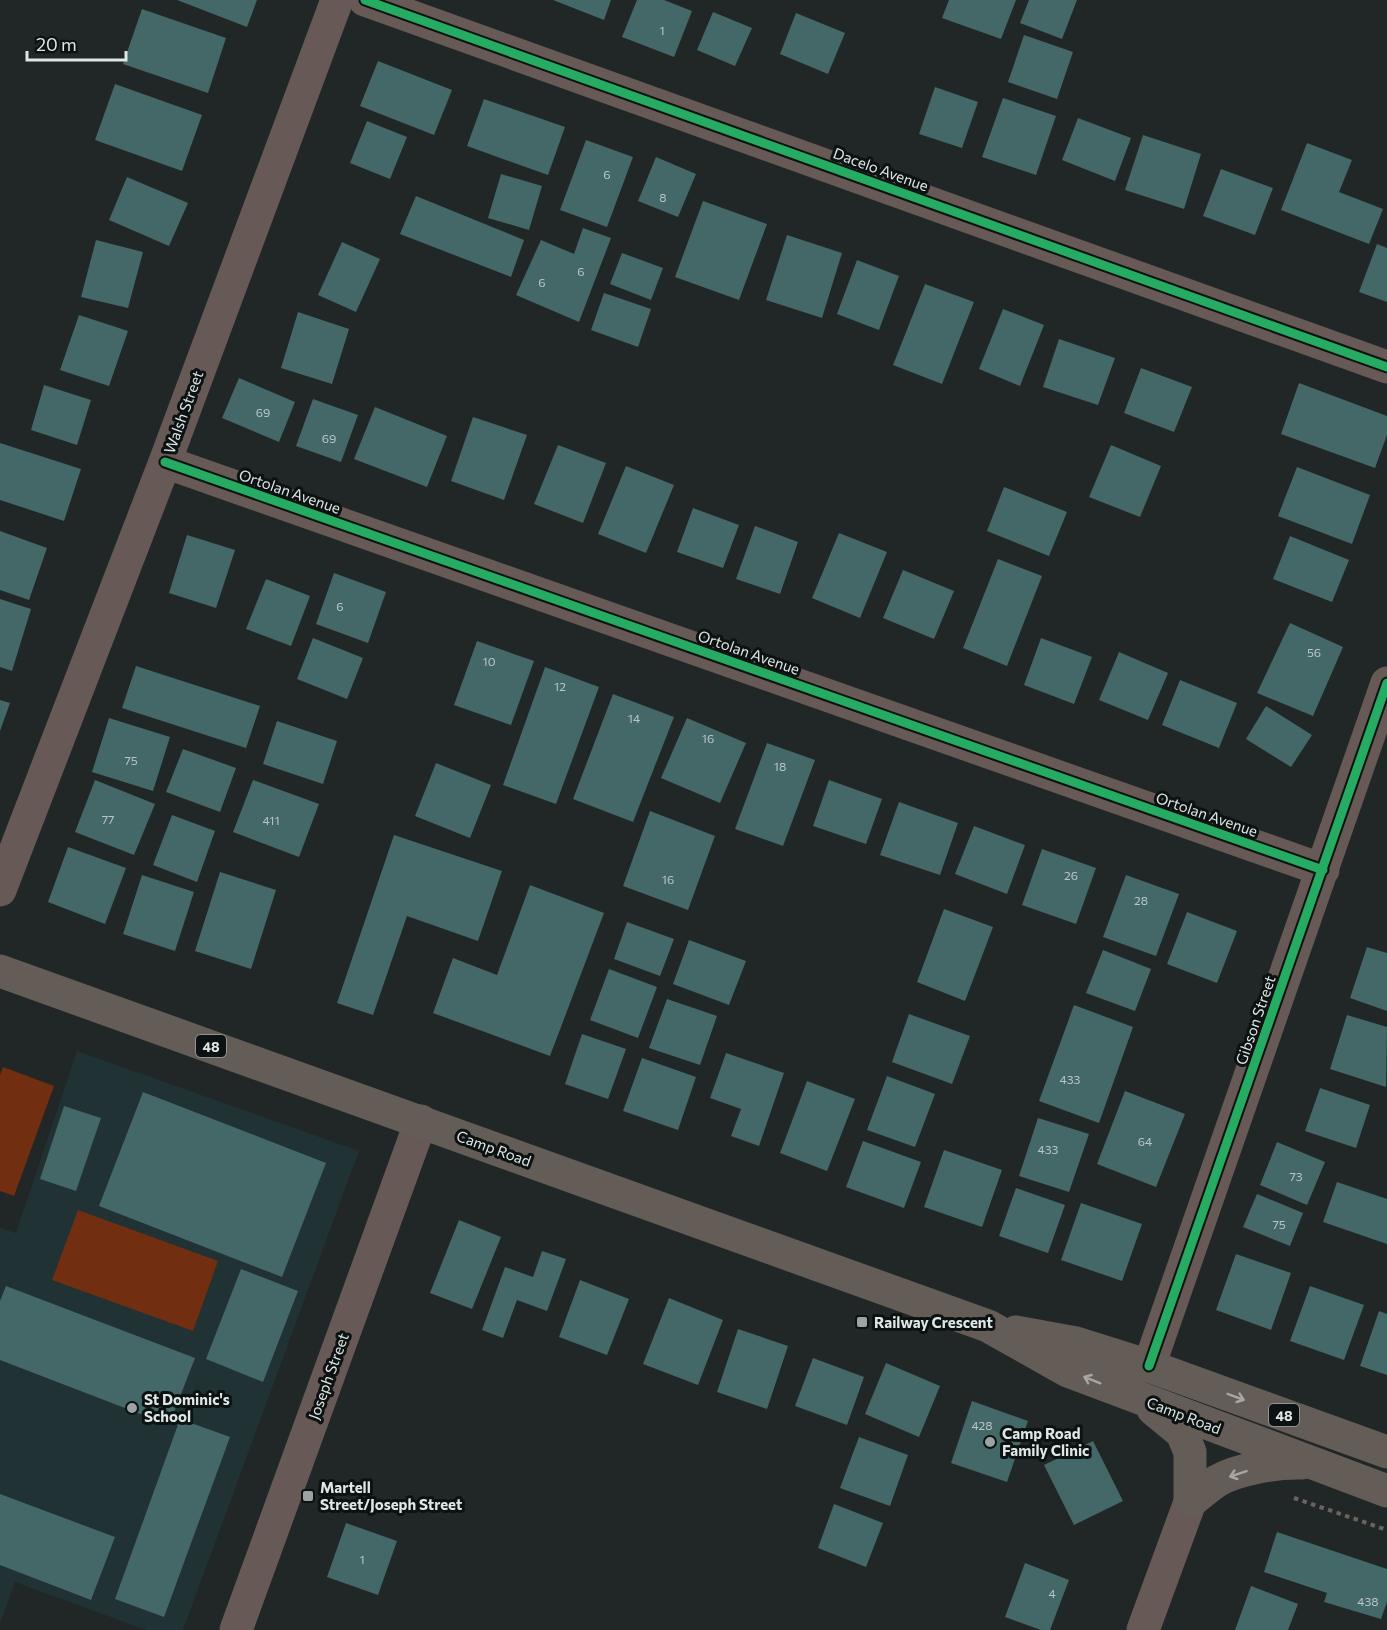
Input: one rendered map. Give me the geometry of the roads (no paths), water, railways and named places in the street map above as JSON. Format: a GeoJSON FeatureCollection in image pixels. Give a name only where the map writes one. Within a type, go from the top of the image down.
{"type":"FeatureCollection","features":[{"type":"Feature","properties":{"kind":"main road","name":"Camp Road"},"geometry":{"type":"LineString","coordinates":[[0,971],[988,1326],[1076,1343],[1149,1366],[1387,1452]]}},
{"type":"Feature","properties":{"kind":"main road","name":"Camp Road"},"geometry":{"type":"LineString","coordinates":[[988,1326],[1068,1371],[1387,1491]]}},
{"type":"Feature","properties":{"kind":"main road"},"geometry":{"type":"LineString","coordinates":[[1143,1400],[1182,1433],[1190,1452],[1190,1502]]}},
{"type":"Feature","properties":{"kind":"main road"},"geometry":{"type":"LineString","coordinates":[[1190,1502],[1219,1480],[1260,1467],[1286,1462],[1315,1463]]}},
{"type":"Feature","properties":{"kind":"street","name":"Walsh Street"},"geometry":{"type":"LineString","coordinates":[[0,890],[165,462],[337,0]]}},
{"type":"Feature","properties":{"kind":"street","name":"Dacelo Avenue"},"geometry":{"type":"LineString","coordinates":[[365,0],[1387,367]]}},
{"type":"Feature","properties":{"kind":"street","name":"Ortolan Avenue"},"geometry":{"type":"LineString","coordinates":[[165,462],[1323,870]]}},
{"type":"Feature","properties":{"kind":"street","name":"Gibson Street"},"geometry":{"type":"LineString","coordinates":[[1149,1366],[1387,683]]}},
{"type":"Feature","properties":{"kind":"street","name":"Joseph Street"},"geometry":{"type":"LineString","coordinates":[[236,1630],[421,1121]]}},
{"type":"Feature","properties":{"kind":"street"},"geometry":{"type":"LineString","coordinates":[[1143,1630],[1190,1502]]}},
{"type":"Feature","properties":{"kind":"place","name":"Railway Crescent"},"geometry":{"type":"Point","coordinates":[862,1322]}},
{"type":"Feature","properties":{"kind":"place","name":"St Dominic's School"},"geometry":{"type":"Point","coordinates":[132,1408]}},
{"type":"Feature","properties":{"kind":"place","name":"Camp Road Family Clinic"},"geometry":{"type":"Point","coordinates":[990,1442]}},
{"type":"Feature","properties":{"kind":"place","name":"Martell Street/Joseph Street"},"geometry":{"type":"Point","coordinates":[308,1496]}}]}
